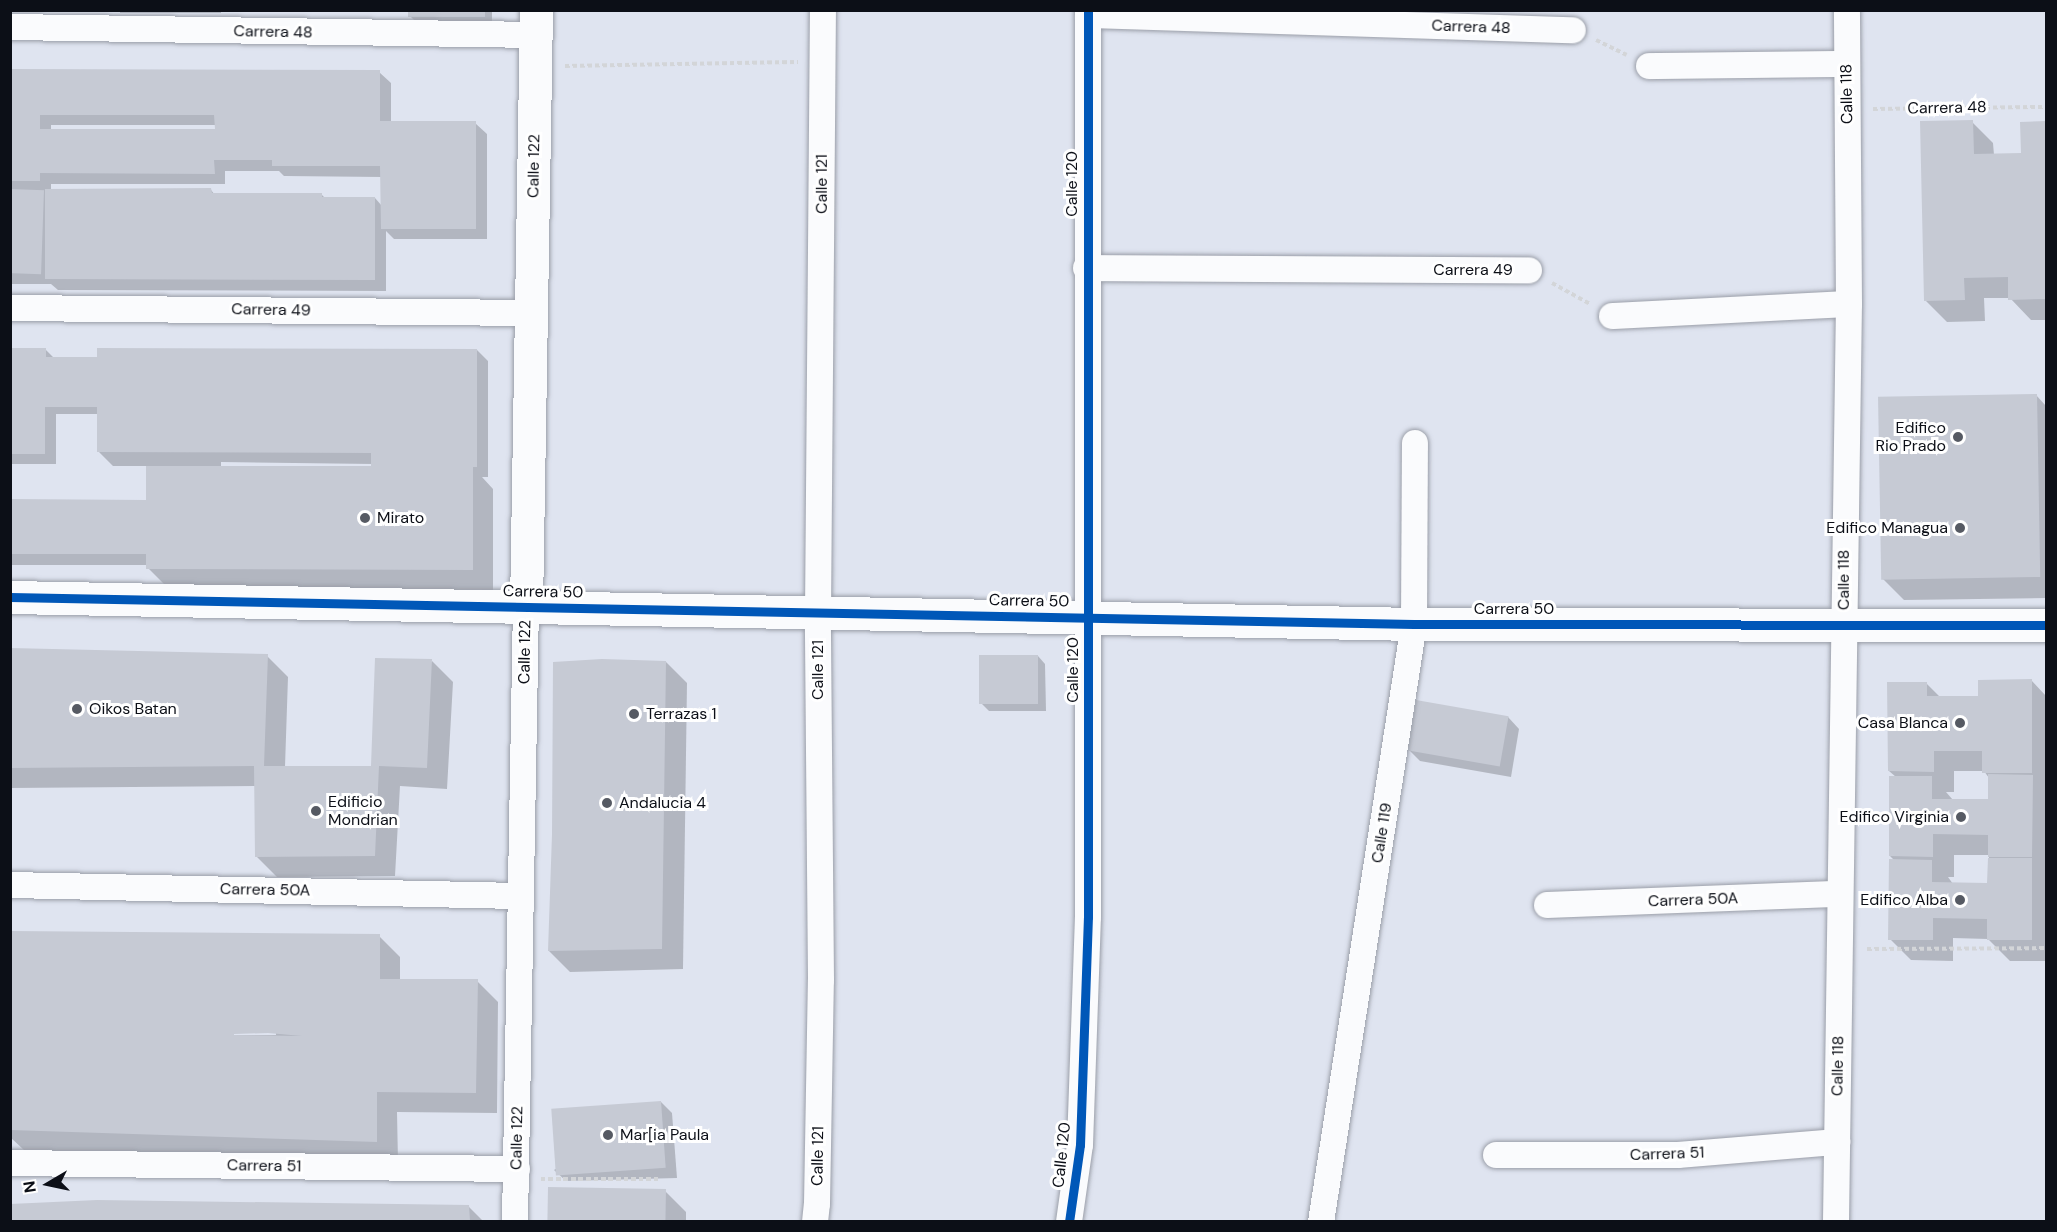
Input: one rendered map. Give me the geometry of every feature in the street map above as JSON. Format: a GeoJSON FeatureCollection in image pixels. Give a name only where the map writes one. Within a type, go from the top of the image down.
{"type":"FeatureCollection","features":[{"type":"Feature","properties":{"kind":"street","name":"Calle 121"},"geometry":{"type":"LineString","coordinates":[[815,1221],[821,980],[818,614],[823,10]]}},
{"type":"Feature","properties":{"kind":"street","name":"Calle 118"},"geometry":{"type":"LineString","coordinates":[[1836,1221],[1848,304],[1847,10]]}},
{"type":"Feature","properties":{"kind":"street","name":"Carrera 48"},"geometry":{"type":"LineString","coordinates":[[1088,13],[1573,30]]}},
{"type":"Feature","properties":{"kind":"street","name":"Calle 120"},"geometry":{"type":"LineString","coordinates":[[1069,1221],[1080,1145],[1087,928],[1088,13]]}},
{"type":"Feature","properties":{"kind":"street","name":"Carrera 48"},"geometry":{"type":"LineString","coordinates":[[10,27],[246,21],[536,37]]}},
{"type":"Feature","properties":{"kind":"street","name":"Calle 122"},"geometry":{"type":"LineString","coordinates":[[515,1221],[536,37]]}},
{"type":"Feature","properties":{"kind":"street"},"geometry":{"type":"LineString","coordinates":[[1649,66],[1846,64]]}},
{"type":"Feature","properties":{"kind":"street","name":"Carrera 49"},"geometry":{"type":"LineString","coordinates":[[1086,268],[1529,270]]}},
{"type":"Feature","properties":{"kind":"street"},"geometry":{"type":"LineString","coordinates":[[1612,316],[1848,304]]}},
{"type":"Feature","properties":{"kind":"street","name":"Carrera 49"},"geometry":{"type":"LineString","coordinates":[[10,308],[532,313]]}},
{"type":"Feature","properties":{"kind":"street","name":"Calle 119"},"geometry":{"type":"LineString","coordinates":[[1321,1221],[1414,624],[1415,442]]}},
{"type":"Feature","properties":{"kind":"street","name":"Carrera 50"},"geometry":{"type":"LineString","coordinates":[[10,597],[1414,624],[2046,625]]}},
{"type":"Feature","properties":{"kind":"street","name":"Carrera 50A"},"geometry":{"type":"LineString","coordinates":[[10,885],[519,896]]}},
{"type":"Feature","properties":{"kind":"street","name":"Carrera 50A"},"geometry":{"type":"LineString","coordinates":[[1547,905],[1840,894]]}},
{"type":"Feature","properties":{"kind":"street","name":"Carrera 51"},"geometry":{"type":"LineString","coordinates":[[1496,1155],[1678,1155],[1837,1142]]}},
{"type":"Feature","properties":{"kind":"street","name":"Carrera 51"},"geometry":{"type":"LineString","coordinates":[[10,1163],[517,1174]]}},
{"type":"Feature","properties":{"kind":"path"},"geometry":{"type":"LineString","coordinates":[[1573,30],[1649,66]]}},
{"type":"Feature","properties":{"kind":"path"},"geometry":{"type":"LineString","coordinates":[[536,37],[822,61]]}},
{"type":"Feature","properties":{"kind":"path"},"geometry":{"type":"LineString","coordinates":[[1839,949],[2046,948]]}},
{"type":"Feature","properties":{"kind":"path"},"geometry":{"type":"LineString","coordinates":[[517,1174],[660,1179]]}},
{"type":"Feature","properties":{"kind":"building"},"geometry":{"type":"Polygon","coordinates":[[[408,10],[485,10],[485,17],[408,17],[408,10]]]}},
{"type":"Feature","properties":{"kind":"building"},"geometry":{"type":"Polygon","coordinates":[[[10,69],[380,70],[380,121],[476,121],[476,229],[381,229],[380,166],[272,166],[272,160],[214,160],[215,174],[40,173],[40,181],[10,181],[10,69]],[[40,115],[40,129],[215,129],[214,115],[40,115]]]}},
{"type":"Feature","properties":{"kind":"building"},"geometry":{"type":"Polygon","coordinates":[[[1973,120],[1974,154],[2021,153],[2020,122],[2046,121],[2046,299],[2008,300],[2008,277],[1964,278],[1965,300],[1924,301],[1920,121],[1973,120]]]}},
{"type":"Feature","properties":{"kind":"building"},"geometry":{"type":"Polygon","coordinates":[[[211,188],[212,193],[322,193],[322,197],[375,197],[375,280],[45,279],[45,189],[211,188]]]}},
{"type":"Feature","properties":{"kind":"building"},"geometry":{"type":"Polygon","coordinates":[[[10,189],[44,190],[41,274],[10,273],[10,189]]]}},
{"type":"Feature","properties":{"kind":"building"},"geometry":{"type":"Polygon","coordinates":[[[10,348],[46,348],[46,357],[97,357],[97,348],[477,349],[477,467],[473,467],[473,570],[146,569],[146,554],[10,554],[10,499],[146,500],[146,466],[371,466],[371,453],[97,452],[97,407],[45,407],[45,454],[10,454],[10,348]]]}},
{"type":"Feature","properties":{"kind":"building"},"geometry":{"type":"Polygon","coordinates":[[[2037,394],[2040,577],[1881,580],[1878,397],[2037,394]]]}},
{"type":"Feature","properties":{"kind":"building"},"geometry":{"type":"Polygon","coordinates":[[[10,648],[268,654],[264,766],[371,766],[375,658],[432,659],[427,768],[379,766],[375,856],[255,857],[254,766],[10,768],[10,648]]]}},
{"type":"Feature","properties":{"kind":"building"},"geometry":{"type":"Polygon","coordinates":[[[979,655],[1038,655],[1038,704],[979,704],[979,655]]]}},
{"type":"Feature","properties":{"kind":"building"},"geometry":{"type":"Polygon","coordinates":[[[602,659],[666,661],[662,949],[548,951],[552,834],[553,662],[602,659]]]}},
{"type":"Feature","properties":{"kind":"building","name":"Casa Blanca"},"geometry":{"type":"Polygon","coordinates":[[[2032,679],[2032,773],[1982,773],[1982,751],[1934,751],[1934,772],[1888,771],[1887,682],[1927,682],[1927,696],[1978,696],[1978,680],[2032,679]]]}},
{"type":"Feature","properties":{"kind":"building"},"geometry":{"type":"Polygon","coordinates":[[[1416,700],[1509,716],[1500,767],[1407,750],[1416,700]]]}},
{"type":"Feature","properties":{"kind":"building","name":"Edifico Virginia"},"geometry":{"type":"Polygon","coordinates":[[[1988,774],[2033,775],[2032,857],[1988,857],[1988,835],[1933,834],[1933,857],[1889,856],[1889,776],[1932,776],[1932,799],[1988,799],[1988,774]]]}},
{"type":"Feature","properties":{"kind":"building","name":"Edifico Alba"},"geometry":{"type":"Polygon","coordinates":[[[1988,858],[2032,858],[2032,940],[1987,940],[1987,919],[1933,918],[1933,940],[1888,940],[1889,859],[1932,860],[1932,882],[1987,883],[1988,858]]]}},
{"type":"Feature","properties":{"kind":"building"},"geometry":{"type":"Polygon","coordinates":[[[10,931],[380,934],[380,979],[478,979],[476,1093],[377,1092],[377,1142],[10,1130],[10,931]],[[268,1033],[234,1034],[234,1035],[302,1036],[268,1033]]]}},
{"type":"Feature","properties":{"kind":"building","name":"Mar[ia Paula"},"geometry":{"type":"Polygon","coordinates":[[[661,1101],[666,1168],[556,1176],[551,1109],[661,1101]]]}},
{"type":"Feature","properties":{"kind":"building"},"geometry":{"type":"Polygon","coordinates":[[[548,1187],[666,1189],[665,1222],[547,1221],[548,1187]]]}},
{"type":"Feature","properties":{"kind":"building"},"geometry":{"type":"Polygon","coordinates":[[[97,1200],[469,1205],[470,1221],[10,1221],[10,1204],[97,1200]]]}},
{"type":"Feature","properties":{"kind":"cycle path"},"geometry":{"type":"LineString","coordinates":[[1069,1222],[1080,1145],[1088,917],[1088,10]]}},
{"type":"Feature","properties":{"kind":"cycle path"},"geometry":{"type":"LineString","coordinates":[[10,597],[1414,624],[2046,625]]}},
{"type":"Feature","properties":{"kind":"place","name":"Edifico Rio Prado"},"geometry":{"type":"Point","coordinates":[1958,437]}},
{"type":"Feature","properties":{"kind":"place","name":"Mirato"},"geometry":{"type":"Point","coordinates":[365,518]}},
{"type":"Feature","properties":{"kind":"place","name":"Edifico Managua"},"geometry":{"type":"Point","coordinates":[1960,528]}},
{"type":"Feature","properties":{"kind":"place","name":"Oikos Batan"},"geometry":{"type":"Point","coordinates":[77,709]}},
{"type":"Feature","properties":{"kind":"place","name":"Terrazas 1"},"geometry":{"type":"Point","coordinates":[634,714]}},
{"type":"Feature","properties":{"kind":"place","name":"Casa Blanca"},"geometry":{"type":"Point","coordinates":[1960,723]}},
{"type":"Feature","properties":{"kind":"place","name":"Andalucia 4"},"geometry":{"type":"Point","coordinates":[607,803]}},
{"type":"Feature","properties":{"kind":"place","name":"Edificio Mondrian"},"geometry":{"type":"Point","coordinates":[316,811]}},
{"type":"Feature","properties":{"kind":"place","name":"Edifico Virginia"},"geometry":{"type":"Point","coordinates":[1961,817]}},
{"type":"Feature","properties":{"kind":"place","name":"Edifico Alba"},"geometry":{"type":"Point","coordinates":[1960,900]}},
{"type":"Feature","properties":{"kind":"place","name":"Mar[ia Paula"},"geometry":{"type":"Point","coordinates":[608,1135]}}]}
